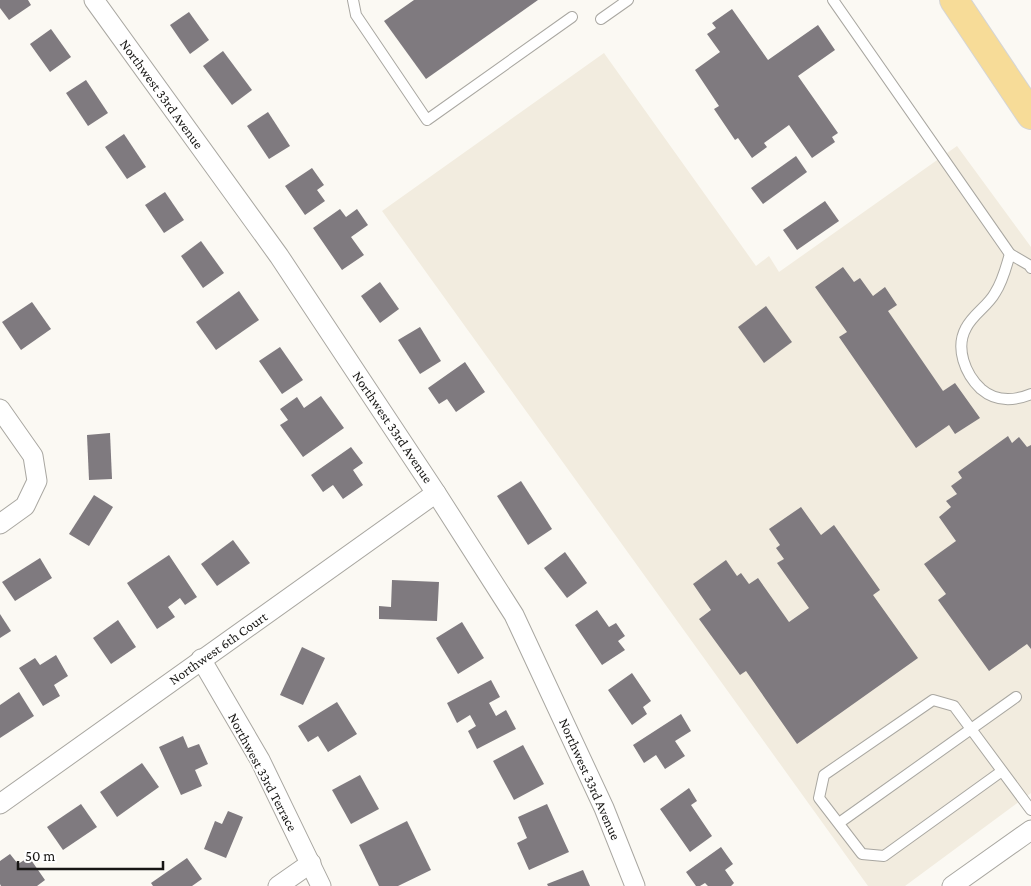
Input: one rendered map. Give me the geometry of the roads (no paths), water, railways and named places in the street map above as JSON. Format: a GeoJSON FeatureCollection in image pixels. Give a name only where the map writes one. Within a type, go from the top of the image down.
{"type":"FeatureCollection","features":[{"type":"Feature","properties":{"kind":"main road"},"geometry":{"type":"LineString","coordinates":[[954,0],[1031,115]]}},
{"type":"Feature","properties":{"kind":"street","name":"Northwest 33rd Avenue"},"geometry":{"type":"LineString","coordinates":[[94,0],[279,256],[436,493],[514,615],[604,808],[635,886]]}},
{"type":"Feature","properties":{"kind":"street"},"geometry":{"type":"LineString","coordinates":[[0,409],[33,456],[37,481],[25,506],[0,524]]}},
{"type":"Feature","properties":{"kind":"street","name":"Northwest 6th Court"},"geometry":{"type":"LineString","coordinates":[[0,804],[436,493]]}},
{"type":"Feature","properties":{"kind":"street","name":"Northwest 33rd Terrace"},"geometry":{"type":"LineString","coordinates":[[201,659],[260,760],[321,886]]}},
{"type":"Feature","properties":{"kind":"street"},"geometry":{"type":"LineString","coordinates":[[952,886],[1031,830]]}},
{"type":"Feature","properties":{"kind":"street"},"geometry":{"type":"LineString","coordinates":[[278,886],[310,863]]}},
{"type":"Feature","properties":{"kind":"lane"},"geometry":{"type":"LineString","coordinates":[[353,0],[356,15],[427,120],[572,16]]}},
{"type":"Feature","properties":{"kind":"lane"},"geometry":{"type":"LineString","coordinates":[[601,19],[628,0]]}},
{"type":"Feature","properties":{"kind":"lane"},"geometry":{"type":"LineString","coordinates":[[833,0],[1010,254],[1031,268]]}},
{"type":"Feature","properties":{"kind":"lane"},"geometry":{"type":"LineString","coordinates":[[1010,254],[1004,275],[994,295],[966,327],[960,344],[963,362],[977,385],[988,395],[1004,400],[1022,398],[1031,394]]}},
{"type":"Feature","properties":{"kind":"lane"},"geometry":{"type":"LineString","coordinates":[[839,823],[1016,697]]}},
{"type":"Feature","properties":{"kind":"lane"},"geometry":{"type":"LineString","coordinates":[[1002,771],[884,856],[862,854],[819,798],[824,775],[933,700],[954,706],[1031,810]]}}]}
